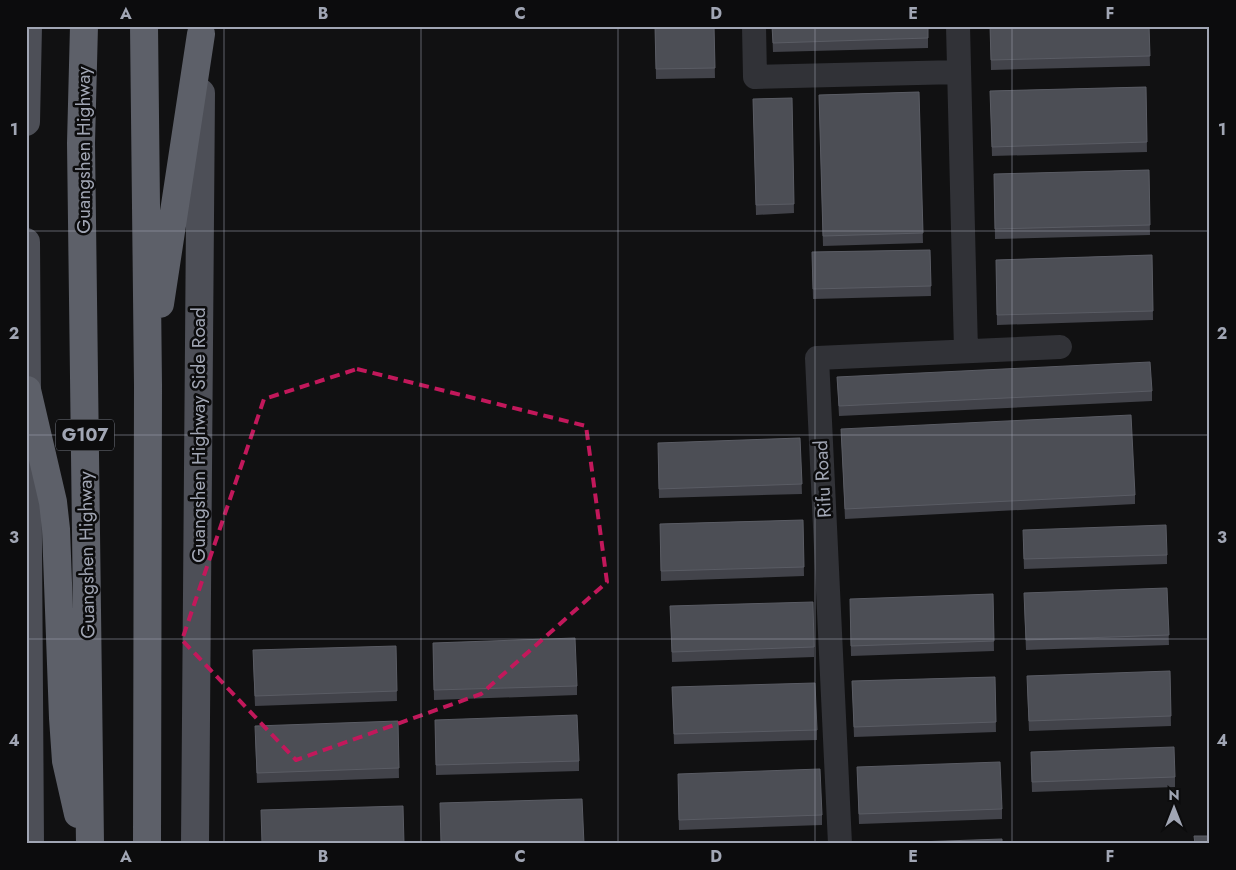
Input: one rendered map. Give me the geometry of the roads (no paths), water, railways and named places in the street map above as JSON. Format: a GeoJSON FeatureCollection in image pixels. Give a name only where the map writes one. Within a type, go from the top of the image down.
{"type":"FeatureCollection","features":[{"type":"Feature","properties":{"kind":"highway"},"geometry":{"type":"LineString","coordinates":[[72,26],[81,143]]}},
{"type":"Feature","properties":{"kind":"highway","name":"Guangshen Highway"},"geometry":{"type":"LineString","coordinates":[[84,26],[81,143],[90,844]]}},
{"type":"Feature","properties":{"kind":"highway"},"geometry":{"type":"LineString","coordinates":[[144,26],[148,385],[148,844]]}},
{"type":"Feature","properties":{"kind":"highway"},"geometry":{"type":"LineString","coordinates":[[148,385],[201,30]]}},
{"type":"Feature","properties":{"kind":"highway"},"geometry":{"type":"LineString","coordinates":[[27,389],[53,502],[57,547],[66,761],[84,844]]}},
{"type":"Feature","properties":{"kind":"main road"},"geometry":{"type":"LineString","coordinates":[[26,122],[28,26]]}},
{"type":"Feature","properties":{"kind":"main road","name":"Guangshen Highway Side Road"},"geometry":{"type":"LineString","coordinates":[[196,844],[201,30]]}},
{"type":"Feature","properties":{"kind":"main road"},"geometry":{"type":"LineString","coordinates":[[26,242],[30,844]]}},
{"type":"Feature","properties":{"kind":"lane"},"geometry":{"type":"LineString","coordinates":[[754,26],[755,77],[959,72]]}},
{"type":"Feature","properties":{"kind":"lane"},"geometry":{"type":"LineString","coordinates":[[958,26],[966,352]]}},
{"type":"Feature","properties":{"kind":"lane","name":"Rifu Road"},"geometry":{"type":"LineString","coordinates":[[840,844],[817,358],[1060,347]]}}]}
